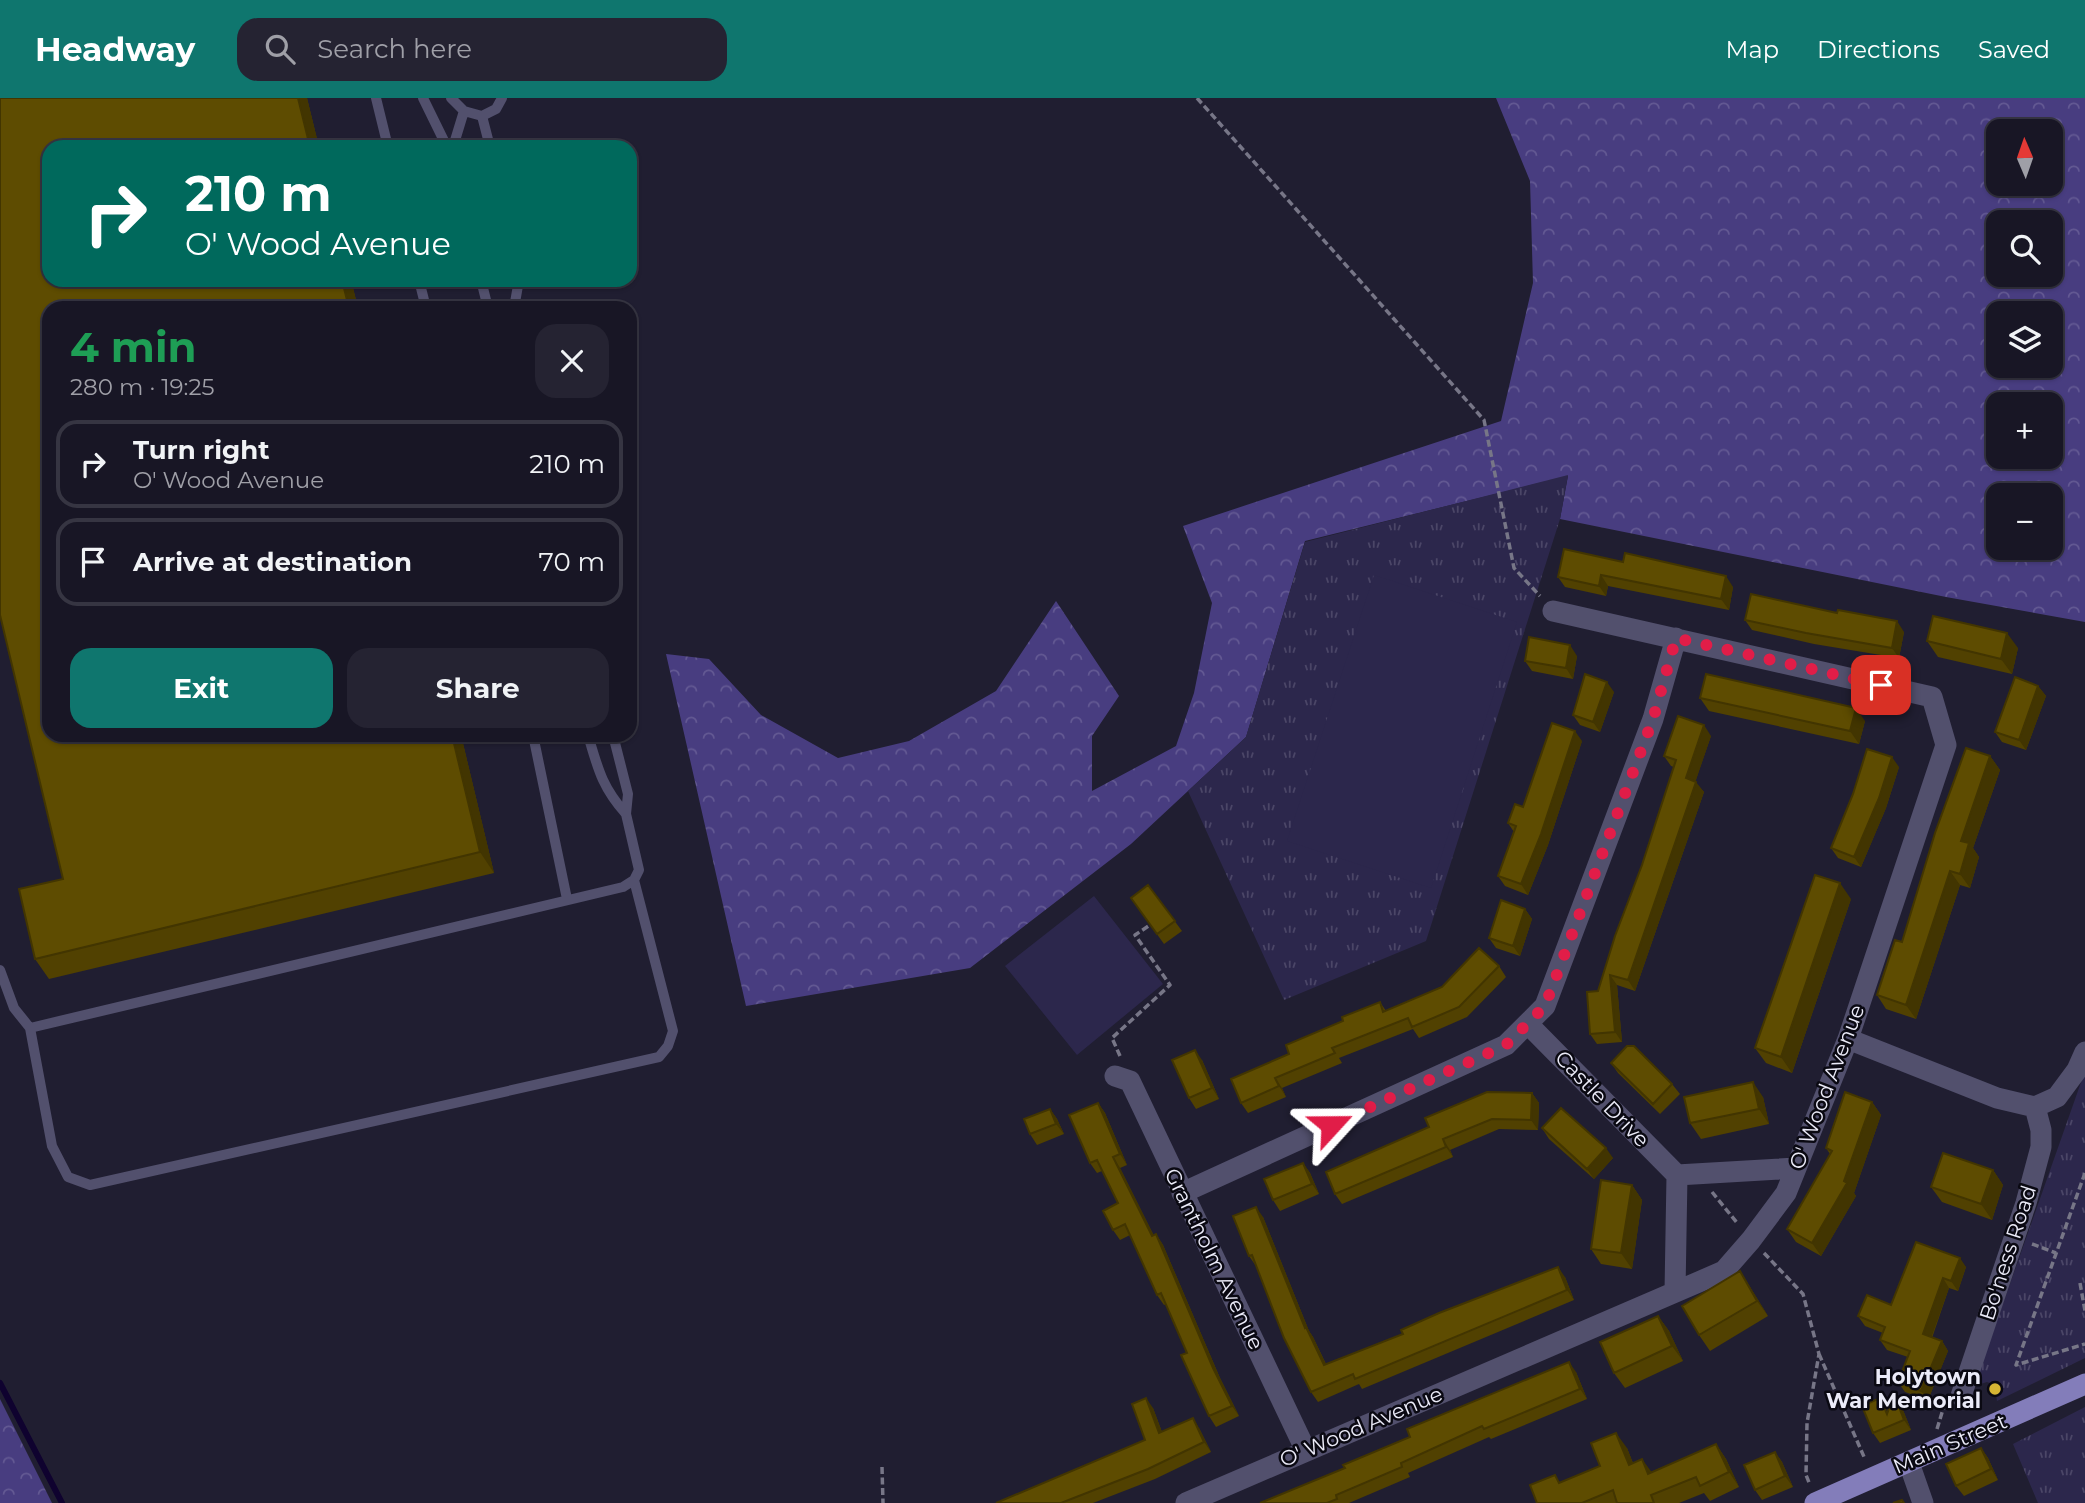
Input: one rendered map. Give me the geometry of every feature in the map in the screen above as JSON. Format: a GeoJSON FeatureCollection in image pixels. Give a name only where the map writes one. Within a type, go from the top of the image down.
{"type":"FeatureCollection","features":[{"type":"Feature","properties":{"kind":"main road","name":"Main Street"},"geometry":{"type":"LineString","coordinates":[[1816,1502],[2085,1384]]}},
{"type":"Feature","properties":{"kind":"street","name":"O' Wood Avenue"},"geometry":{"type":"LineString","coordinates":[[1186,1503],[1724,1271],[1786,1193],[1848,1040],[1946,745],[1932,697],[1553,611]]}},
{"type":"Feature","properties":{"kind":"street"},"geometry":{"type":"LineString","coordinates":[[1182,1193],[1506,1045],[1545,1006],[1653,719],[1676,638]]}},
{"type":"Feature","properties":{"kind":"street","name":"Castle Drive"},"geometry":{"type":"LineString","coordinates":[[1528,1024],[1687,1175]]}},
{"type":"Feature","properties":{"kind":"street"},"geometry":{"type":"LineString","coordinates":[[1848,1040],[1997,1098],[2035,1108],[2057,1097],[2077,1070],[2085,1052]]}},
{"type":"Feature","properties":{"kind":"street","name":"Grantholm Avenue"},"geometry":{"type":"LineString","coordinates":[[1122,1079],[1182,1193],[1306,1451]]}},
{"type":"Feature","properties":{"kind":"street","name":"Bo'ness Road"},"geometry":{"type":"LineString","coordinates":[[1961,1396],[2026,1203],[2041,1147],[2041,1130],[2035,1108]]}},
{"type":"Feature","properties":{"kind":"street"},"geometry":{"type":"LineString","coordinates":[[1675,1292],[1687,1175],[1796,1168]]}},
{"type":"Feature","properties":{"kind":"street"},"geometry":{"type":"LineString","coordinates":[[1909,1463],[1923,1503]]}},
{"type":"Feature","properties":{"kind":"lane"},"geometry":{"type":"LineString","coordinates":[[376,98],[386,140]]}},
{"type":"Feature","properties":{"kind":"lane"},"geometry":{"type":"LineString","coordinates":[[423,98],[444,140]]}},
{"type":"Feature","properties":{"kind":"lane"},"geometry":{"type":"LineString","coordinates":[[451,98],[464,111],[482,116],[496,109],[502,98]]}},
{"type":"Feature","properties":{"kind":"lane"},"geometry":{"type":"LineString","coordinates":[[455,140],[464,111]]}},
{"type":"Feature","properties":{"kind":"lane"},"geometry":{"type":"LineString","coordinates":[[482,116],[488,140]]}},
{"type":"Feature","properties":{"kind":"lane"},"geometry":{"type":"LineString","coordinates":[[534,742],[567,900]]}},
{"type":"Feature","properties":{"kind":"lane"},"geometry":{"type":"LineString","coordinates":[[590,742],[598,772],[609,795],[626,814]]}},
{"type":"Feature","properties":{"kind":"lane"},"geometry":{"type":"LineString","coordinates":[[30,1028],[623,887],[634,880],[639,870],[626,814],[628,794],[615,742]]}},
{"type":"Feature","properties":{"kind":"lane"},"geometry":{"type":"LineString","coordinates":[[0,970],[14,1008],[30,1028],[52,1146],[68,1177],[90,1185],[659,1057],[668,1046],[673,1031],[634,880]]}},
{"type":"Feature","properties":{"kind":"path"},"geometry":{"type":"LineString","coordinates":[[1197,98],[1484,420],[1514,568],[1553,611]]}},
{"type":"Feature","properties":{"kind":"path"},"geometry":{"type":"LineString","coordinates":[[1122,1079],[1112,1038],[1170,985],[1136,935],[1150,925]]}},
{"type":"Feature","properties":{"kind":"path"},"geometry":{"type":"LineString","coordinates":[[2085,1173],[2016,1365],[2085,1344]]}},
{"type":"Feature","properties":{"kind":"path"},"geometry":{"type":"LineString","coordinates":[[1687,1175],[1803,1294],[1819,1354],[1866,1461],[1877,1475]]}},
{"type":"Feature","properties":{"kind":"path"},"geometry":{"type":"LineString","coordinates":[[2080,1283],[2085,1311]]}},
{"type":"Feature","properties":{"kind":"path"},"geometry":{"type":"LineString","coordinates":[[1816,1502],[1806,1475],[1807,1423],[1819,1354]]}},
{"type":"Feature","properties":{"kind":"path"},"geometry":{"type":"LineString","coordinates":[[1931,1453],[1946,1398],[1961,1396]]}},
{"type":"Feature","properties":{"kind":"path"},"geometry":{"type":"LineString","coordinates":[[882,1467],[883,1503]]}},
{"type":"Feature","properties":{"kind":"green space"},"geometry":{"type":"Polygon","coordinates":[[[1496,98],[2085,98],[2085,622],[1946,597],[1560,519],[1568,476],[1305,541],[1246,737],[1131,844],[970,968],[746,1006],[666,654],[709,659],[761,715],[838,758],[909,741],[996,691],[1056,601],[1119,696],[1092,736],[1092,791],[1176,746],[1194,693],[1212,603],[1183,526],[1501,421],[1533,283],[1530,181],[1496,98]]]}},
{"type":"Feature","properties":{"kind":"green space"},"geometry":{"type":"Polygon","coordinates":[[[1568,475],[1560,519],[1426,941],[1284,1000],[1188,791],[1246,737],[1305,542],[1568,475]]]}},
{"type":"Feature","properties":{"kind":"green space"},"geometry":{"type":"Polygon","coordinates":[[[1374,575],[1517,622],[1431,888],[1287,841],[1374,575]]]}},
{"type":"Feature","properties":{"kind":"green space"},"geometry":{"type":"Polygon","coordinates":[[[1094,896],[1163,984],[1077,1055],[1005,966],[1094,896]]]}},
{"type":"Feature","properties":{"kind":"green space"},"geometry":{"type":"Polygon","coordinates":[[[2085,1071],[2085,1358],[1997,1401],[1995,1385],[1987,1382],[1974,1386],[2085,1071]]]}},
{"type":"Feature","properties":{"kind":"green space"},"geometry":{"type":"Polygon","coordinates":[[[0,1399],[52,1503],[0,1503],[0,1399]]]}},
{"type":"Feature","properties":{"kind":"green space"},"geometry":{"type":"Polygon","coordinates":[[[2085,1407],[2085,1503],[2038,1503],[2013,1444],[2085,1407]]]}},
{"type":"Feature","properties":{"kind":"building"},"geometry":{"type":"Polygon","coordinates":[[[0,98],[298,98],[308,140],[42,140],[42,287],[344,287],[347,301],[42,301],[42,742],[454,742],[480,852],[35,959],[19,889],[63,879],[0,615],[0,98]]]}},
{"type":"Feature","properties":{"kind":"building"},"geometry":{"type":"Polygon","coordinates":[[[1564,549],[1623,562],[1625,553],[1726,576],[1721,599],[1601,575],[1599,586],[1558,577],[1564,549]]]}},
{"type":"Feature","properties":{"kind":"building"},"geometry":{"type":"Polygon","coordinates":[[[1751,594],[1837,613],[1838,610],[1897,621],[1892,648],[1745,620],[1751,594]]]}},
{"type":"Feature","properties":{"kind":"building"},"geometry":{"type":"Polygon","coordinates":[[[1933,616],[2007,633],[2001,659],[1927,641],[1933,616]]]}},
{"type":"Feature","properties":{"kind":"building"},"geometry":{"type":"Polygon","coordinates":[[[1529,637],[1570,645],[1566,668],[1525,661],[1529,637]]]}},
{"type":"Feature","properties":{"kind":"building"},"geometry":{"type":"Polygon","coordinates":[[[1585,674],[1607,682],[1593,722],[1573,715],[1585,674]]]}},
{"type":"Feature","properties":{"kind":"building"},"geometry":{"type":"Polygon","coordinates":[[[1706,674],[1856,708],[1850,731],[1700,698],[1706,674]]]}},
{"type":"Feature","properties":{"kind":"building"},"geometry":{"type":"Polygon","coordinates":[[[2015,677],[2038,686],[2019,740],[1995,732],[2015,677]]]}},
{"type":"Feature","properties":{"kind":"building"},"geometry":{"type":"Polygon","coordinates":[[[1678,716],[1704,725],[1686,778],[1696,782],[1628,980],[1610,975],[1615,1032],[1590,1034],[1587,992],[1598,991],[1642,865],[1676,760],[1664,756],[1678,716]]]}},
{"type":"Feature","properties":{"kind":"building"},"geometry":{"type":"Polygon","coordinates":[[[1552,723],[1575,731],[1541,834],[1521,884],[1498,876],[1516,826],[1508,823],[1515,804],[1523,807],[1552,723]]]}},
{"type":"Feature","properties":{"kind":"building"},"geometry":{"type":"Polygon","coordinates":[[[1966,748],[1990,756],[1961,841],[1969,843],[1960,874],[1950,871],[1906,1005],[1877,995],[1895,940],[1902,942],[1935,833],[1966,748]]]}},
{"type":"Feature","properties":{"kind":"building"},"geometry":{"type":"Polygon","coordinates":[[[1867,749],[1892,757],[1879,798],[1854,857],[1831,848],[1853,794],[1867,749]]]}},
{"type":"Feature","properties":{"kind":"building"},"geometry":{"type":"Polygon","coordinates":[[[1815,875],[1840,883],[1781,1057],[1755,1048],[1815,875]]]}},
{"type":"Feature","properties":{"kind":"building"},"geometry":{"type":"Polygon","coordinates":[[[1148,885],[1175,921],[1157,934],[1131,898],[1148,885]]]}},
{"type":"Feature","properties":{"kind":"building"},"geometry":{"type":"Polygon","coordinates":[[[1501,900],[1525,909],[1513,946],[1489,938],[1501,900]]]}},
{"type":"Feature","properties":{"kind":"building"},"geometry":{"type":"Polygon","coordinates":[[[1479,948],[1499,966],[1459,1007],[1412,1027],[1408,1018],[1332,1048],[1335,1053],[1275,1078],[1279,1086],[1241,1103],[1231,1079],[1289,1054],[1286,1045],[1343,1021],[1342,1017],[1380,1002],[1383,1012],[1442,987],[1479,948]]]}},
{"type":"Feature","properties":{"kind":"building"},"geometry":{"type":"Polygon","coordinates":[[[1627,1046],[1634,1046],[1672,1084],[1653,1104],[1611,1063],[1627,1046]]]}},
{"type":"Feature","properties":{"kind":"building"},"geometry":{"type":"Polygon","coordinates":[[[1195,1050],[1212,1088],[1189,1098],[1172,1060],[1195,1050]]]}},
{"type":"Feature","properties":{"kind":"building"},"geometry":{"type":"Polygon","coordinates":[[[1753,1082],[1759,1109],[1690,1123],[1684,1097],[1753,1082]]]}},
{"type":"Feature","properties":{"kind":"building"},"geometry":{"type":"Polygon","coordinates":[[[1487,1092],[1532,1093],[1531,1120],[1492,1119],[1443,1139],[1446,1147],[1335,1194],[1326,1172],[1429,1127],[1425,1118],[1487,1092]]]}},
{"type":"Feature","properties":{"kind":"building"},"geometry":{"type":"Polygon","coordinates":[[[1845,1092],[1872,1102],[1844,1181],[1847,1183],[1812,1243],[1787,1229],[1832,1151],[1826,1148],[1845,1092]]]}},
{"type":"Feature","properties":{"kind":"building"},"geometry":{"type":"Polygon","coordinates":[[[1098,1103],[1120,1154],[1113,1157],[1152,1236],[1156,1234],[1232,1406],[1209,1416],[1181,1355],[1187,1353],[1161,1293],[1157,1295],[1125,1224],[1113,1230],[1103,1211],[1118,1203],[1097,1160],[1090,1163],[1069,1115],[1098,1103]]]}},
{"type":"Feature","properties":{"kind":"building"},"geometry":{"type":"Polygon","coordinates":[[[1561,1108],[1606,1148],[1587,1169],[1542,1128],[1561,1108]]]}},
{"type":"Feature","properties":{"kind":"building"},"geometry":{"type":"Polygon","coordinates":[[[1050,1109],[1056,1124],[1030,1134],[1024,1119],[1050,1109]]]}},
{"type":"Feature","properties":{"kind":"building"},"geometry":{"type":"Polygon","coordinates":[[[1943,1153],[1993,1170],[1981,1204],[1931,1187],[1943,1153]]]}},
{"type":"Feature","properties":{"kind":"building"},"geometry":{"type":"Polygon","coordinates":[[[1303,1163],[1312,1184],[1273,1200],[1264,1179],[1303,1163]]]}},
{"type":"Feature","properties":{"kind":"building"},"geometry":{"type":"Polygon","coordinates":[[[1601,1180],[1632,1185],[1621,1253],[1591,1249],[1601,1180]]]}},
{"type":"Feature","properties":{"kind":"building"},"geometry":{"type":"Polygon","coordinates":[[[1256,1207],[1305,1328],[1324,1365],[1403,1334],[1401,1330],[1439,1313],[1558,1267],[1567,1290],[1355,1379],[1353,1374],[1311,1392],[1284,1338],[1252,1255],[1249,1256],[1233,1216],[1256,1207]]]}},
{"type":"Feature","properties":{"kind":"building"},"geometry":{"type":"Polygon","coordinates":[[[1916,1242],[1960,1258],[1951,1281],[1943,1278],[1923,1334],[1942,1341],[1921,1391],[1898,1382],[1910,1351],[1880,1340],[1885,1327],[1858,1316],[1867,1295],[1891,1305],[1916,1242]]]}},
{"type":"Feature","properties":{"kind":"building"},"geometry":{"type":"Polygon","coordinates":[[[1740,1271],[1757,1301],[1699,1335],[1682,1306],[1740,1271]]]}},
{"type":"Feature","properties":{"kind":"building"},"geometry":{"type":"Polygon","coordinates":[[[1658,1316],[1672,1346],[1614,1373],[1600,1342],[1658,1316]]]}},
{"type":"Feature","properties":{"kind":"building"},"geometry":{"type":"Polygon","coordinates":[[[1569,1362],[1580,1389],[1484,1429],[1482,1426],[1401,1463],[1402,1467],[1336,1495],[1337,1499],[1327,1503],[1260,1503],[1345,1468],[1343,1465],[1410,1437],[1407,1429],[1569,1362]]]}},
{"type":"Feature","properties":{"kind":"building"},"geometry":{"type":"Polygon","coordinates":[[[1894,1394],[1904,1420],[1873,1433],[1862,1406],[1880,1398],[1887,1414],[1894,1394]]]}},
{"type":"Feature","properties":{"kind":"building"},"geometry":{"type":"Polygon","coordinates":[[[1146,1398],[1159,1433],[1193,1418],[1204,1442],[1148,1469],[1061,1503],[996,1503],[1145,1440],[1132,1404],[1146,1398]]]}},
{"type":"Feature","properties":{"kind":"building"},"geometry":{"type":"Polygon","coordinates":[[[1616,1433],[1629,1465],[1642,1459],[1648,1474],[1716,1444],[1729,1472],[1700,1486],[1696,1477],[1651,1495],[1654,1503],[1617,1503],[1613,1490],[1582,1503],[1537,1503],[1530,1485],[1555,1475],[1559,1483],[1600,1466],[1591,1443],[1616,1433]]]}},
{"type":"Feature","properties":{"kind":"building"},"geometry":{"type":"Polygon","coordinates":[[[1981,1448],[1991,1469],[1956,1486],[1946,1464],[1981,1448]]]}},
{"type":"Feature","properties":{"kind":"building"},"geometry":{"type":"Polygon","coordinates":[[[1775,1452],[1785,1476],[1755,1490],[1744,1465],[1775,1452]]]}},
{"type":"Feature","properties":{"kind":"waterway"},"geometry":{"type":"LineString","coordinates":[[0,1383],[62,1503]]}},
{"type":"Feature","properties":{"kind":"place","name":"Holytown War Memorial"},"geometry":{"type":"Point","coordinates":[1995,1389]}},
{"type":"Feature","properties":{"kind":"route"},"geometry":{"type":"LineString","coordinates":[[1331,1125],[1506,1045],[1545,1006],[1653,719],[1676,638],[1881,685]]}}]}
